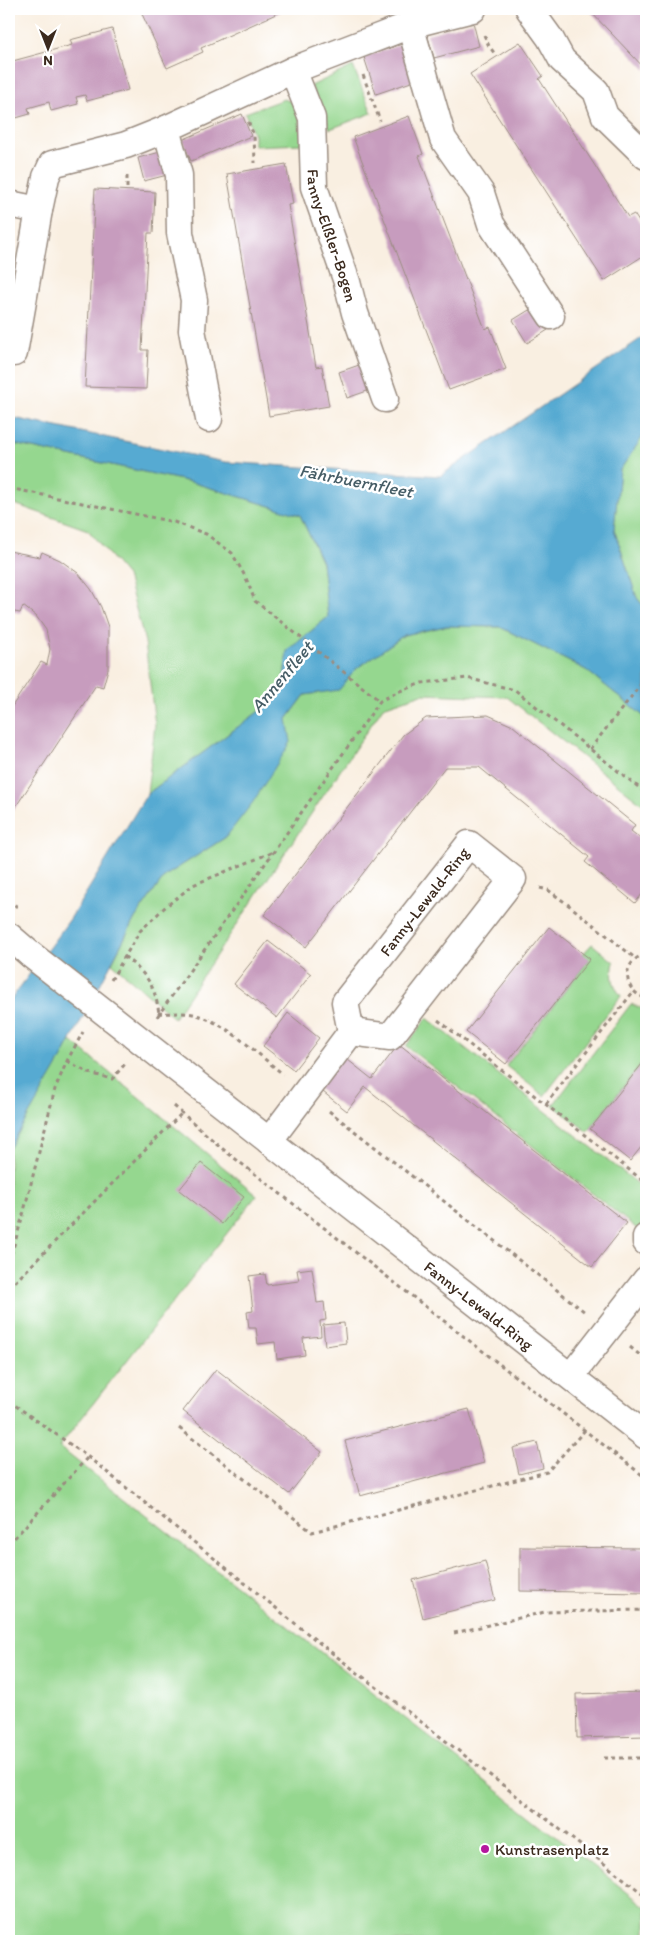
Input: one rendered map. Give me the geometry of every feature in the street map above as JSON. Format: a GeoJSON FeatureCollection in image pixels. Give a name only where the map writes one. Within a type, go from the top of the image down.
{"type":"FeatureCollection","features":[{"type":"Feature","properties":{"kind":"street"},"geometry":{"type":"LineString","coordinates":[[14,353],[39,210],[46,177],[52,164],[126,145],[166,129],[293,70],[410,25],[473,9]]}},
{"type":"Feature","properties":{"kind":"street"},"geometry":{"type":"LineString","coordinates":[[529,9],[550,38],[562,60],[596,91],[605,116],[646,156]]}},
{"type":"Feature","properties":{"kind":"street"},"geometry":{"type":"LineString","coordinates":[[410,25],[443,138],[481,193],[491,224],[551,316]]}},
{"type":"Feature","properties":{"kind":"street","name":"Fanny-Elßler-Bogen"},"geometry":{"type":"LineString","coordinates":[[293,70],[312,118],[314,187],[347,282],[354,313],[385,399]]}},
{"type":"Feature","properties":{"kind":"street"},"geometry":{"type":"LineString","coordinates":[[166,129],[179,175],[180,233],[194,300],[192,330],[209,419]]}},
{"type":"Feature","properties":{"kind":"street"},"geometry":{"type":"LineString","coordinates":[[9,204],[39,210]]}},
{"type":"Feature","properties":{"kind":"street","name":"Fanny-Lewald-Ring"},"geometry":{"type":"LineString","coordinates":[[351,1032],[345,1002],[469,844],[513,879]]}},
{"type":"Feature","properties":{"kind":"street"},"geometry":{"type":"LineString","coordinates":[[269,1141],[351,1032],[390,1037],[513,879]]}},
{"type":"Feature","properties":{"kind":"street","name":"Fanny-Lewald-Ring"},"geometry":{"type":"LineString","coordinates":[[9,936],[646,1436]]}},
{"type":"Feature","properties":{"kind":"street"},"geometry":{"type":"LineString","coordinates":[[646,1237],[646,1242]]}},
{"type":"Feature","properties":{"kind":"street"},"geometry":{"type":"LineString","coordinates":[[571,1376],[646,1280]]}},
{"type":"Feature","properties":{"kind":"path"},"geometry":{"type":"LineString","coordinates":[[9,10],[20,9]]}},
{"type":"Feature","properties":{"kind":"path"},"geometry":{"type":"LineString","coordinates":[[353,48],[380,121]]}},
{"type":"Feature","properties":{"kind":"path"},"geometry":{"type":"LineString","coordinates":[[237,96],[254,135],[255,163]]}},
{"type":"Feature","properties":{"kind":"path"},"geometry":{"type":"LineString","coordinates":[[9,488],[174,522],[206,534],[232,553],[246,578],[255,601],[380,701]]}},
{"type":"Feature","properties":{"kind":"path"},"geometry":{"type":"LineString","coordinates":[[141,1041],[380,701],[397,692],[422,683],[467,678],[515,690],[646,793]]}},
{"type":"Feature","properties":{"kind":"path"},"geometry":{"type":"LineString","coordinates":[[590,749],[646,678]]}},
{"type":"Feature","properties":{"kind":"path"},"geometry":{"type":"LineString","coordinates":[[513,879],[548,890],[635,958]]}},
{"type":"Feature","properties":{"kind":"path"},"geometry":{"type":"LineString","coordinates":[[646,954],[635,958],[627,975],[633,992],[646,998]]}},
{"type":"Feature","properties":{"kind":"path"},"geometry":{"type":"LineString","coordinates":[[124,956],[146,975],[156,993],[160,1014]]}},
{"type":"Feature","properties":{"kind":"path"},"geometry":{"type":"LineString","coordinates":[[546,1104],[633,992]]}},
{"type":"Feature","properties":{"kind":"path"},"geometry":{"type":"LineString","coordinates":[[416,1003],[646,1183]]}},
{"type":"Feature","properties":{"kind":"path"},"geometry":{"type":"LineString","coordinates":[[160,1014],[191,1014],[209,1019],[224,1028],[646,1360]]}},
{"type":"Feature","properties":{"kind":"path"},"geometry":{"type":"LineString","coordinates":[[67,1061],[89,1073],[112,1080],[126,1063],[133,1068]]}},
{"type":"Feature","properties":{"kind":"path"},"geometry":{"type":"LineString","coordinates":[[9,1288],[181,1114],[203,1089]]}},
{"type":"Feature","properties":{"kind":"path"},"geometry":{"type":"LineString","coordinates":[[168,1100],[181,1114],[224,1150],[646,1478]]}},
{"type":"Feature","properties":{"kind":"path"},"geometry":{"type":"LineString","coordinates":[[9,1401],[88,1458],[335,1655],[646,1896]]}},
{"type":"Feature","properties":{"kind":"path"},"geometry":{"type":"LineString","coordinates":[[179,1428],[312,1532],[547,1472],[585,1430]]}},
{"type":"Feature","properties":{"kind":"path"},"geometry":{"type":"LineString","coordinates":[[9,1544],[88,1458]]}},
{"type":"Feature","properties":{"kind":"path"},"geometry":{"type":"LineString","coordinates":[[454,1633],[545,1612],[646,1610]]}},
{"type":"Feature","properties":{"kind":"path"},"geometry":{"type":"LineString","coordinates":[[604,1758],[646,1758]]}},
{"type":"Feature","properties":{"kind":"green space"},"geometry":{"type":"Polygon","coordinates":[[[353,66],[372,113],[330,129],[311,86],[353,66]]]}},
{"type":"Feature","properties":{"kind":"green space"},"geometry":{"type":"Polygon","coordinates":[[[284,99],[295,103],[301,125],[302,144],[254,146],[254,135],[245,113],[284,99]]]}},
{"type":"Feature","properties":{"kind":"green space"},"geometry":{"type":"Polygon","coordinates":[[[646,432],[646,609],[637,598],[614,529],[620,470],[646,432]]]}},
{"type":"Feature","properties":{"kind":"green space"},"geometry":{"type":"Polygon","coordinates":[[[9,443],[191,482],[300,515],[322,562],[328,617],[287,651],[283,686],[269,704],[147,794],[155,725],[145,642],[127,576],[88,530],[9,502],[9,443]]]}},
{"type":"Feature","properties":{"kind":"green space"},"geometry":{"type":"Polygon","coordinates":[[[446,626],[500,627],[586,670],[646,718],[646,807],[507,697],[422,694],[383,707],[174,1018],[112,963],[135,918],[165,876],[226,837],[287,719],[305,695],[339,689],[356,669],[404,635],[446,626]]]}},
{"type":"Feature","properties":{"kind":"green space"},"geometry":{"type":"Polygon","coordinates":[[[592,944],[614,962],[613,980],[621,996],[544,1096],[506,1066],[589,960],[583,954],[592,944]]]}},
{"type":"Feature","properties":{"kind":"green space"},"geometry":{"type":"Polygon","coordinates":[[[631,1004],[646,1010],[646,1058],[588,1132],[553,1105],[631,1004]]]}},
{"type":"Feature","properties":{"kind":"green space"},"geometry":{"type":"Polygon","coordinates":[[[427,1018],[646,1190],[646,1224],[641,1232],[406,1046],[427,1018]]]}},
{"type":"Feature","properties":{"kind":"green space"},"geometry":{"type":"Polygon","coordinates":[[[71,1041],[257,1195],[59,1447],[646,1907],[646,1941],[9,1941],[9,1149],[71,1041]]]}},
{"type":"Feature","properties":{"kind":"water","name":"Fährbuernfleet"},"geometry":{"type":"Polygon","coordinates":[[[646,335],[646,432],[620,470],[614,529],[637,598],[646,609],[646,718],[586,670],[500,627],[446,626],[404,635],[356,669],[339,690],[305,695],[287,719],[291,742],[253,802],[226,837],[165,876],[135,918],[57,1067],[9,1149],[9,1002],[70,919],[147,794],[269,704],[283,686],[287,651],[328,617],[322,562],[300,515],[191,482],[9,443],[9,417],[225,462],[440,476],[646,335]]]}},
{"type":"Feature","properties":{"kind":"building"},"geometry":{"type":"Polygon","coordinates":[[[153,9],[287,9],[201,48],[203,52],[167,68],[142,14],[153,9]]]}},
{"type":"Feature","properties":{"kind":"building"},"geometry":{"type":"Polygon","coordinates":[[[588,9],[646,9],[646,70],[631,54],[588,9]]]}},
{"type":"Feature","properties":{"kind":"building"},"geometry":{"type":"Polygon","coordinates":[[[473,22],[479,46],[434,58],[427,34],[473,22]]]}},
{"type":"Feature","properties":{"kind":"building"},"geometry":{"type":"Polygon","coordinates":[[[112,29],[128,90],[87,101],[85,95],[76,97],[78,104],[51,111],[49,102],[28,108],[30,114],[9,120],[9,62],[72,45],[70,40],[112,29]]]}},
{"type":"Feature","properties":{"kind":"building"},"geometry":{"type":"Polygon","coordinates":[[[408,42],[420,79],[376,94],[364,57],[408,42]]]}},
{"type":"Feature","properties":{"kind":"building"},"geometry":{"type":"Polygon","coordinates":[[[520,42],[543,76],[539,79],[628,217],[634,214],[646,233],[646,254],[604,281],[470,74],[520,42]]]}},
{"type":"Feature","properties":{"kind":"building"},"geometry":{"type":"Polygon","coordinates":[[[242,114],[251,136],[191,161],[182,140],[242,114]]]}},
{"type":"Feature","properties":{"kind":"building"},"geometry":{"type":"Polygon","coordinates":[[[409,116],[423,154],[419,156],[485,329],[490,327],[506,369],[449,390],[353,137],[409,116]]]}},
{"type":"Feature","properties":{"kind":"building"},"geometry":{"type":"Polygon","coordinates":[[[164,151],[171,174],[144,181],[138,158],[164,151]]]}},
{"type":"Feature","properties":{"kind":"building"},"geometry":{"type":"Polygon","coordinates":[[[286,164],[293,204],[288,205],[316,367],[322,366],[329,406],[269,416],[227,174],[286,164]]]}},
{"type":"Feature","properties":{"kind":"building"},"geometry":{"type":"Polygon","coordinates":[[[95,189],[155,192],[153,233],[148,233],[142,350],[148,350],[146,389],[85,387],[95,189]]]}},
{"type":"Feature","properties":{"kind":"building"},"geometry":{"type":"Polygon","coordinates":[[[534,307],[548,330],[527,343],[513,320],[534,307]]]}},
{"type":"Feature","properties":{"kind":"building"},"geometry":{"type":"Polygon","coordinates":[[[362,364],[370,390],[347,398],[339,372],[362,364]]]}},
{"type":"Feature","properties":{"kind":"building"},"geometry":{"type":"Polygon","coordinates":[[[9,551],[40,557],[42,552],[60,560],[78,573],[91,589],[101,607],[108,627],[108,669],[103,687],[96,685],[9,817],[9,711],[41,662],[47,665],[50,649],[46,630],[36,616],[23,606],[20,613],[9,611],[9,551]]]}},
{"type":"Feature","properties":{"kind":"building"},"geometry":{"type":"Polygon","coordinates":[[[488,715],[513,726],[635,825],[631,831],[646,843],[646,889],[635,903],[585,862],[589,857],[479,767],[445,767],[306,947],[264,915],[403,735],[426,718],[488,715]]]}},
{"type":"Feature","properties":{"kind":"building"},"geometry":{"type":"Polygon","coordinates":[[[549,927],[590,959],[506,1064],[466,1032],[549,927]]]}},
{"type":"Feature","properties":{"kind":"building"},"geometry":{"type":"Polygon","coordinates":[[[268,941],[311,974],[277,1018],[234,984],[268,941]]]}},
{"type":"Feature","properties":{"kind":"building"},"geometry":{"type":"Polygon","coordinates":[[[288,1013],[319,1038],[294,1070],[263,1046],[288,1013]]]}},
{"type":"Feature","properties":{"kind":"building"},"geometry":{"type":"Polygon","coordinates":[[[399,1044],[627,1223],[592,1267],[365,1087],[347,1111],[318,1088],[343,1056],[372,1079],[399,1044]]]}},
{"type":"Feature","properties":{"kind":"building"},"geometry":{"type":"Polygon","coordinates":[[[646,1059],[646,1141],[630,1161],[590,1129],[646,1059]]]}},
{"type":"Feature","properties":{"kind":"building"},"geometry":{"type":"Polygon","coordinates":[[[201,1163],[244,1197],[222,1224],[179,1190],[201,1163]]]}},
{"type":"Feature","properties":{"kind":"building"},"geometry":{"type":"Polygon","coordinates":[[[312,1268],[317,1303],[324,1302],[326,1320],[320,1321],[321,1336],[303,1338],[305,1355],[277,1359],[275,1342],[258,1344],[256,1328],[249,1328],[247,1312],[253,1311],[249,1276],[265,1274],[267,1285],[299,1281],[297,1270],[312,1268]]]}},
{"type":"Feature","properties":{"kind":"building"},"geometry":{"type":"Polygon","coordinates":[[[344,1323],[346,1343],[325,1346],[323,1325],[344,1323]]]}},
{"type":"Feature","properties":{"kind":"building"},"geometry":{"type":"Polygon","coordinates":[[[216,1369],[322,1452],[289,1494],[183,1411],[216,1369]]]}},
{"type":"Feature","properties":{"kind":"building"},"geometry":{"type":"Polygon","coordinates":[[[469,1409],[484,1463],[360,1496],[345,1441],[469,1409]]]}},
{"type":"Feature","properties":{"kind":"building"},"geometry":{"type":"Polygon","coordinates":[[[537,1442],[543,1468],[519,1474],[513,1448],[537,1442]]]}},
{"type":"Feature","properties":{"kind":"building"},"geometry":{"type":"Polygon","coordinates":[[[520,1547],[646,1548],[646,1593],[520,1591],[520,1547]]]}},
{"type":"Feature","properties":{"kind":"building"},"geometry":{"type":"Polygon","coordinates":[[[485,1561],[495,1600],[423,1618],[413,1580],[485,1561]]]}},
{"type":"Feature","properties":{"kind":"building"},"geometry":{"type":"Polygon","coordinates":[[[645,1692],[645,1736],[577,1738],[576,1694],[645,1692]]]}},
{"type":"Feature","properties":{"kind":"place","name":"Kunstrasenplatz"},"geometry":{"type":"Point","coordinates":[485,1849]}},
{"type":"Feature","properties":{"kind":"water label","name":"Annenfleet"},"geometry":{"type":"Point","coordinates":[282,677]}}]}
